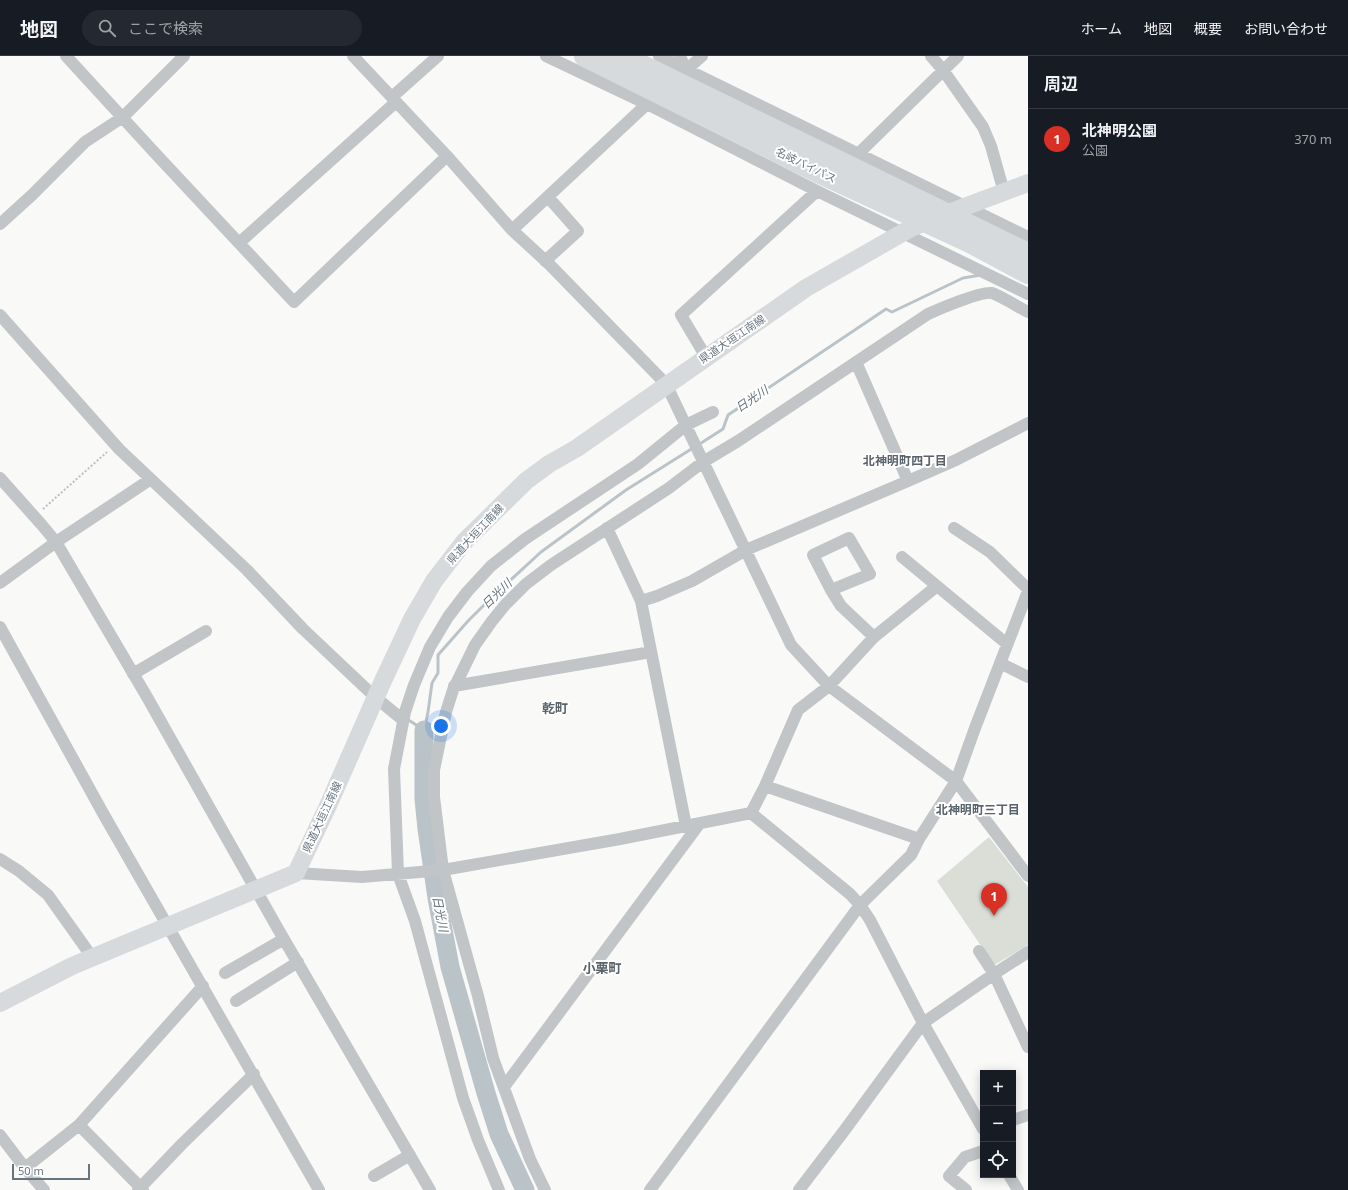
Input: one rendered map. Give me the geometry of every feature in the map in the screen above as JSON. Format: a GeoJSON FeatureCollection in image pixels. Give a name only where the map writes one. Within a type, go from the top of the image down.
{"type":"FeatureCollection","features":[{"type":"Feature","properties":{"kind":"highway","name":"名岐バイパス"},"geometry":{"type":"LineString","coordinates":[[585,56],[818,172],[908,204],[1028,254]]}},
{"type":"Feature","properties":{"kind":"highway","name":"名岐バイパス"},"geometry":{"type":"LineString","coordinates":[[622,56],[768,129],[908,204],[970,242],[1028,273]]}},
{"type":"Feature","properties":{"kind":"main road","name":"県道大垣江南線"},"geometry":{"type":"LineString","coordinates":[[296,873],[327,808],[375,697],[415,613],[434,581],[464,542],[526,481],[549,464],[577,448],[666,384],[743,333],[806,288],[903,232],[1028,183]]}},
{"type":"Feature","properties":{"kind":"main road"},"geometry":{"type":"LineString","coordinates":[[0,1003],[31,986],[92,957],[296,873]]}},
{"type":"Feature","properties":{"kind":"street"},"geometry":{"type":"LineString","coordinates":[[66,56],[294,302],[447,156]]}},
{"type":"Feature","properties":{"kind":"street"},"geometry":{"type":"LineString","coordinates":[[0,224],[32,195],[85,142],[123,117],[184,56]]}},
{"type":"Feature","properties":{"kind":"street"},"geometry":{"type":"LineString","coordinates":[[353,56],[447,156],[512,230],[545,261],[666,384],[791,645],[829,686],[956,782],[1028,876]]}},
{"type":"Feature","properties":{"kind":"street"},"geometry":{"type":"LineString","coordinates":[[239,243],[394,99],[438,56]]}},
{"type":"Feature","properties":{"kind":"street"},"geometry":{"type":"LineString","coordinates":[[546,56],[647,104],[817,191],[1028,294]]}},
{"type":"Feature","properties":{"kind":"street"},"geometry":{"type":"LineString","coordinates":[[659,56],[964,207],[1028,237]]}},
{"type":"Feature","properties":{"kind":"street"},"geometry":{"type":"LineString","coordinates":[[680,56],[686,70]]}},
{"type":"Feature","properties":{"kind":"street"},"geometry":{"type":"LineString","coordinates":[[686,70],[702,56]]}},
{"type":"Feature","properties":{"kind":"street"},"geometry":{"type":"LineString","coordinates":[[931,56],[943,70],[983,127],[991,146],[1004,192]]}},
{"type":"Feature","properties":{"kind":"street"},"geometry":{"type":"LineString","coordinates":[[858,154],[958,56]]}},
{"type":"Feature","properties":{"kind":"street"},"geometry":{"type":"LineString","coordinates":[[512,230],[647,104]]}},
{"type":"Feature","properties":{"kind":"street"},"geometry":{"type":"LineString","coordinates":[[706,357],[681,315],[817,191]]}},
{"type":"Feature","properties":{"kind":"street"},"geometry":{"type":"LineString","coordinates":[[545,261],[578,232],[548,197]]}},
{"type":"Feature","properties":{"kind":"street"},"geometry":{"type":"LineString","coordinates":[[1005,283],[1028,299]]}},
{"type":"Feature","properties":{"kind":"street"},"geometry":{"type":"LineString","coordinates":[[545,1190],[530,1159],[493,1058],[476,989],[441,870],[434,797],[434,770],[446,712],[454,686],[475,645],[492,620],[505,605],[526,584],[545,570],[670,488],[702,461],[738,441],[928,314],[971,297],[992,293],[1028,312]]}},
{"type":"Feature","properties":{"kind":"street"},"geometry":{"type":"LineString","coordinates":[[0,315],[115,444],[247,570],[303,628],[375,697],[403,720]]}},
{"type":"Feature","properties":{"kind":"street"},"geometry":{"type":"LineString","coordinates":[[856,362],[908,482]]}},
{"type":"Feature","properties":{"kind":"street"},"geometry":{"type":"LineString","coordinates":[[500,1190],[478,1140],[463,1098],[415,921],[400,874],[394,769],[403,720],[414,684],[430,647],[448,617],[467,592],[491,566],[525,539],[638,464],[687,427],[712,412]]}},
{"type":"Feature","properties":{"kind":"street"},"geometry":{"type":"LineString","coordinates":[[641,601],[692,581],[746,550],[908,482],[956,460],[1028,423]]}},
{"type":"Feature","properties":{"kind":"street"},"geometry":{"type":"LineString","coordinates":[[0,478],[35,516],[56,542],[430,1190]]}},
{"type":"Feature","properties":{"kind":"street"},"geometry":{"type":"LineString","coordinates":[[0,584],[56,542],[151,479]]}},
{"type":"Feature","properties":{"kind":"street"},"geometry":{"type":"LineString","coordinates":[[607,528],[641,601],[686,826]]}},
{"type":"Feature","properties":{"kind":"street"},"geometry":{"type":"LineString","coordinates":[[650,1190],[860,905],[911,856],[919,839],[956,782],[1028,590],[990,552],[954,528]]}},
{"type":"Feature","properties":{"kind":"street"},"geometry":{"type":"LineString","coordinates":[[831,590],[870,574],[849,538],[813,555],[831,590],[841,606],[874,637]]}},
{"type":"Feature","properties":{"kind":"street"},"geometry":{"type":"LineString","coordinates":[[902,557],[1007,644]]}},
{"type":"Feature","properties":{"kind":"street"},"geometry":{"type":"LineString","coordinates":[[751,813],[765,786],[798,710],[829,686],[874,637],[937,586]]}},
{"type":"Feature","properties":{"kind":"street"},"geometry":{"type":"LineString","coordinates":[[0,628],[100,808],[254,1074],[319,1190]]}},
{"type":"Feature","properties":{"kind":"street"},"geometry":{"type":"LineString","coordinates":[[133,674],[206,631]]}},
{"type":"Feature","properties":{"kind":"street"},"geometry":{"type":"LineString","coordinates":[[454,686],[651,652]]}},
{"type":"Feature","properties":{"kind":"street"},"geometry":{"type":"LineString","coordinates":[[1000,663],[1028,677]]}},
{"type":"Feature","properties":{"kind":"street"},"geometry":{"type":"LineString","coordinates":[[765,786],[919,839]]}},
{"type":"Feature","properties":{"kind":"street"},"geometry":{"type":"LineString","coordinates":[[296,873],[362,876],[441,870],[751,813]]}},
{"type":"Feature","properties":{"kind":"street"},"geometry":{"type":"LineString","coordinates":[[751,813],[850,894],[860,905],[870,920],[924,1023],[980,1125]]}},
{"type":"Feature","properties":{"kind":"street"},"geometry":{"type":"LineString","coordinates":[[504,1087],[700,823]]}},
{"type":"Feature","properties":{"kind":"street"},"geometry":{"type":"LineString","coordinates":[[0,859],[20,871],[48,895],[92,957]]}},
{"type":"Feature","properties":{"kind":"street"},"geometry":{"type":"LineString","coordinates":[[225,973],[284,939]]}},
{"type":"Feature","properties":{"kind":"street"},"geometry":{"type":"LineString","coordinates":[[980,951],[994,974],[1028,1047]]}},
{"type":"Feature","properties":{"kind":"street"},"geometry":{"type":"LineString","coordinates":[[799,1190],[924,1023],[1028,952]]}},
{"type":"Feature","properties":{"kind":"street"},"geometry":{"type":"LineString","coordinates":[[236,1001],[298,962]]}},
{"type":"Feature","properties":{"kind":"street"},"geometry":{"type":"LineString","coordinates":[[25,1168],[79,1124],[203,986]]}},
{"type":"Feature","properties":{"kind":"street"},"geometry":{"type":"LineString","coordinates":[[79,1124],[140,1189],[182,1144],[254,1074]]}},
{"type":"Feature","properties":{"kind":"street"},"geometry":{"type":"LineString","coordinates":[[1016,1119],[1028,1115]]}},
{"type":"Feature","properties":{"kind":"street"},"geometry":{"type":"LineString","coordinates":[[0,1135],[44,1190]]}},
{"type":"Feature","properties":{"kind":"street"},"geometry":{"type":"LineString","coordinates":[[966,1190],[949,1176],[966,1157],[980,1152]]}},
{"type":"Feature","properties":{"kind":"street"},"geometry":{"type":"LineString","coordinates":[[374,1176],[410,1155]]}},
{"type":"Feature","properties":{"kind":"street"},"geometry":{"type":"LineString","coordinates":[[1010,1178],[1016,1189]]}},
{"type":"Feature","properties":{"kind":"path"},"geometry":{"type":"LineString","coordinates":[[35,516],[115,444]]}},
{"type":"Feature","properties":{"kind":"shaded area"},"geometry":{"type":"Polygon","coordinates":[[[989,837],[1028,887],[1028,945],[994,965],[937,881],[989,837]]]}},
{"type":"Feature","properties":{"kind":"waterway","name":"日光川"},"geometry":{"type":"LineString","coordinates":[[698,445],[723,429],[728,415],[886,309],[892,312],[963,278],[981,275]]}},
{"type":"Feature","properties":{"kind":"waterway","name":"日光川"},"geometry":{"type":"LineString","coordinates":[[407,719],[424,730],[432,683],[438,673],[438,655],[491,598],[541,552],[626,490],[693,448]]}},
{"type":"Feature","properties":{"kind":"waterway","name":"日光川"},"geometry":{"type":"LineString","coordinates":[[424,730],[424,799],[427,829],[437,898],[450,967],[499,1134],[525,1190]]}},
{"type":"Feature","properties":{"kind":"place","name":"北神明公園"},"geometry":{"type":"Point","coordinates":[994,916]}},
{"type":"Feature","properties":{"kind":"district","name":"北神明町四丁目"},"geometry":{"type":"Point","coordinates":[905,461]}},
{"type":"Feature","properties":{"kind":"district","name":"乾町"},"geometry":{"type":"Point","coordinates":[555,708]}},
{"type":"Feature","properties":{"kind":"district","name":"北神明町三丁目"},"geometry":{"type":"Point","coordinates":[978,810]}},
{"type":"Feature","properties":{"kind":"district","name":"小栗町"},"geometry":{"type":"Point","coordinates":[602,968]}}]}
